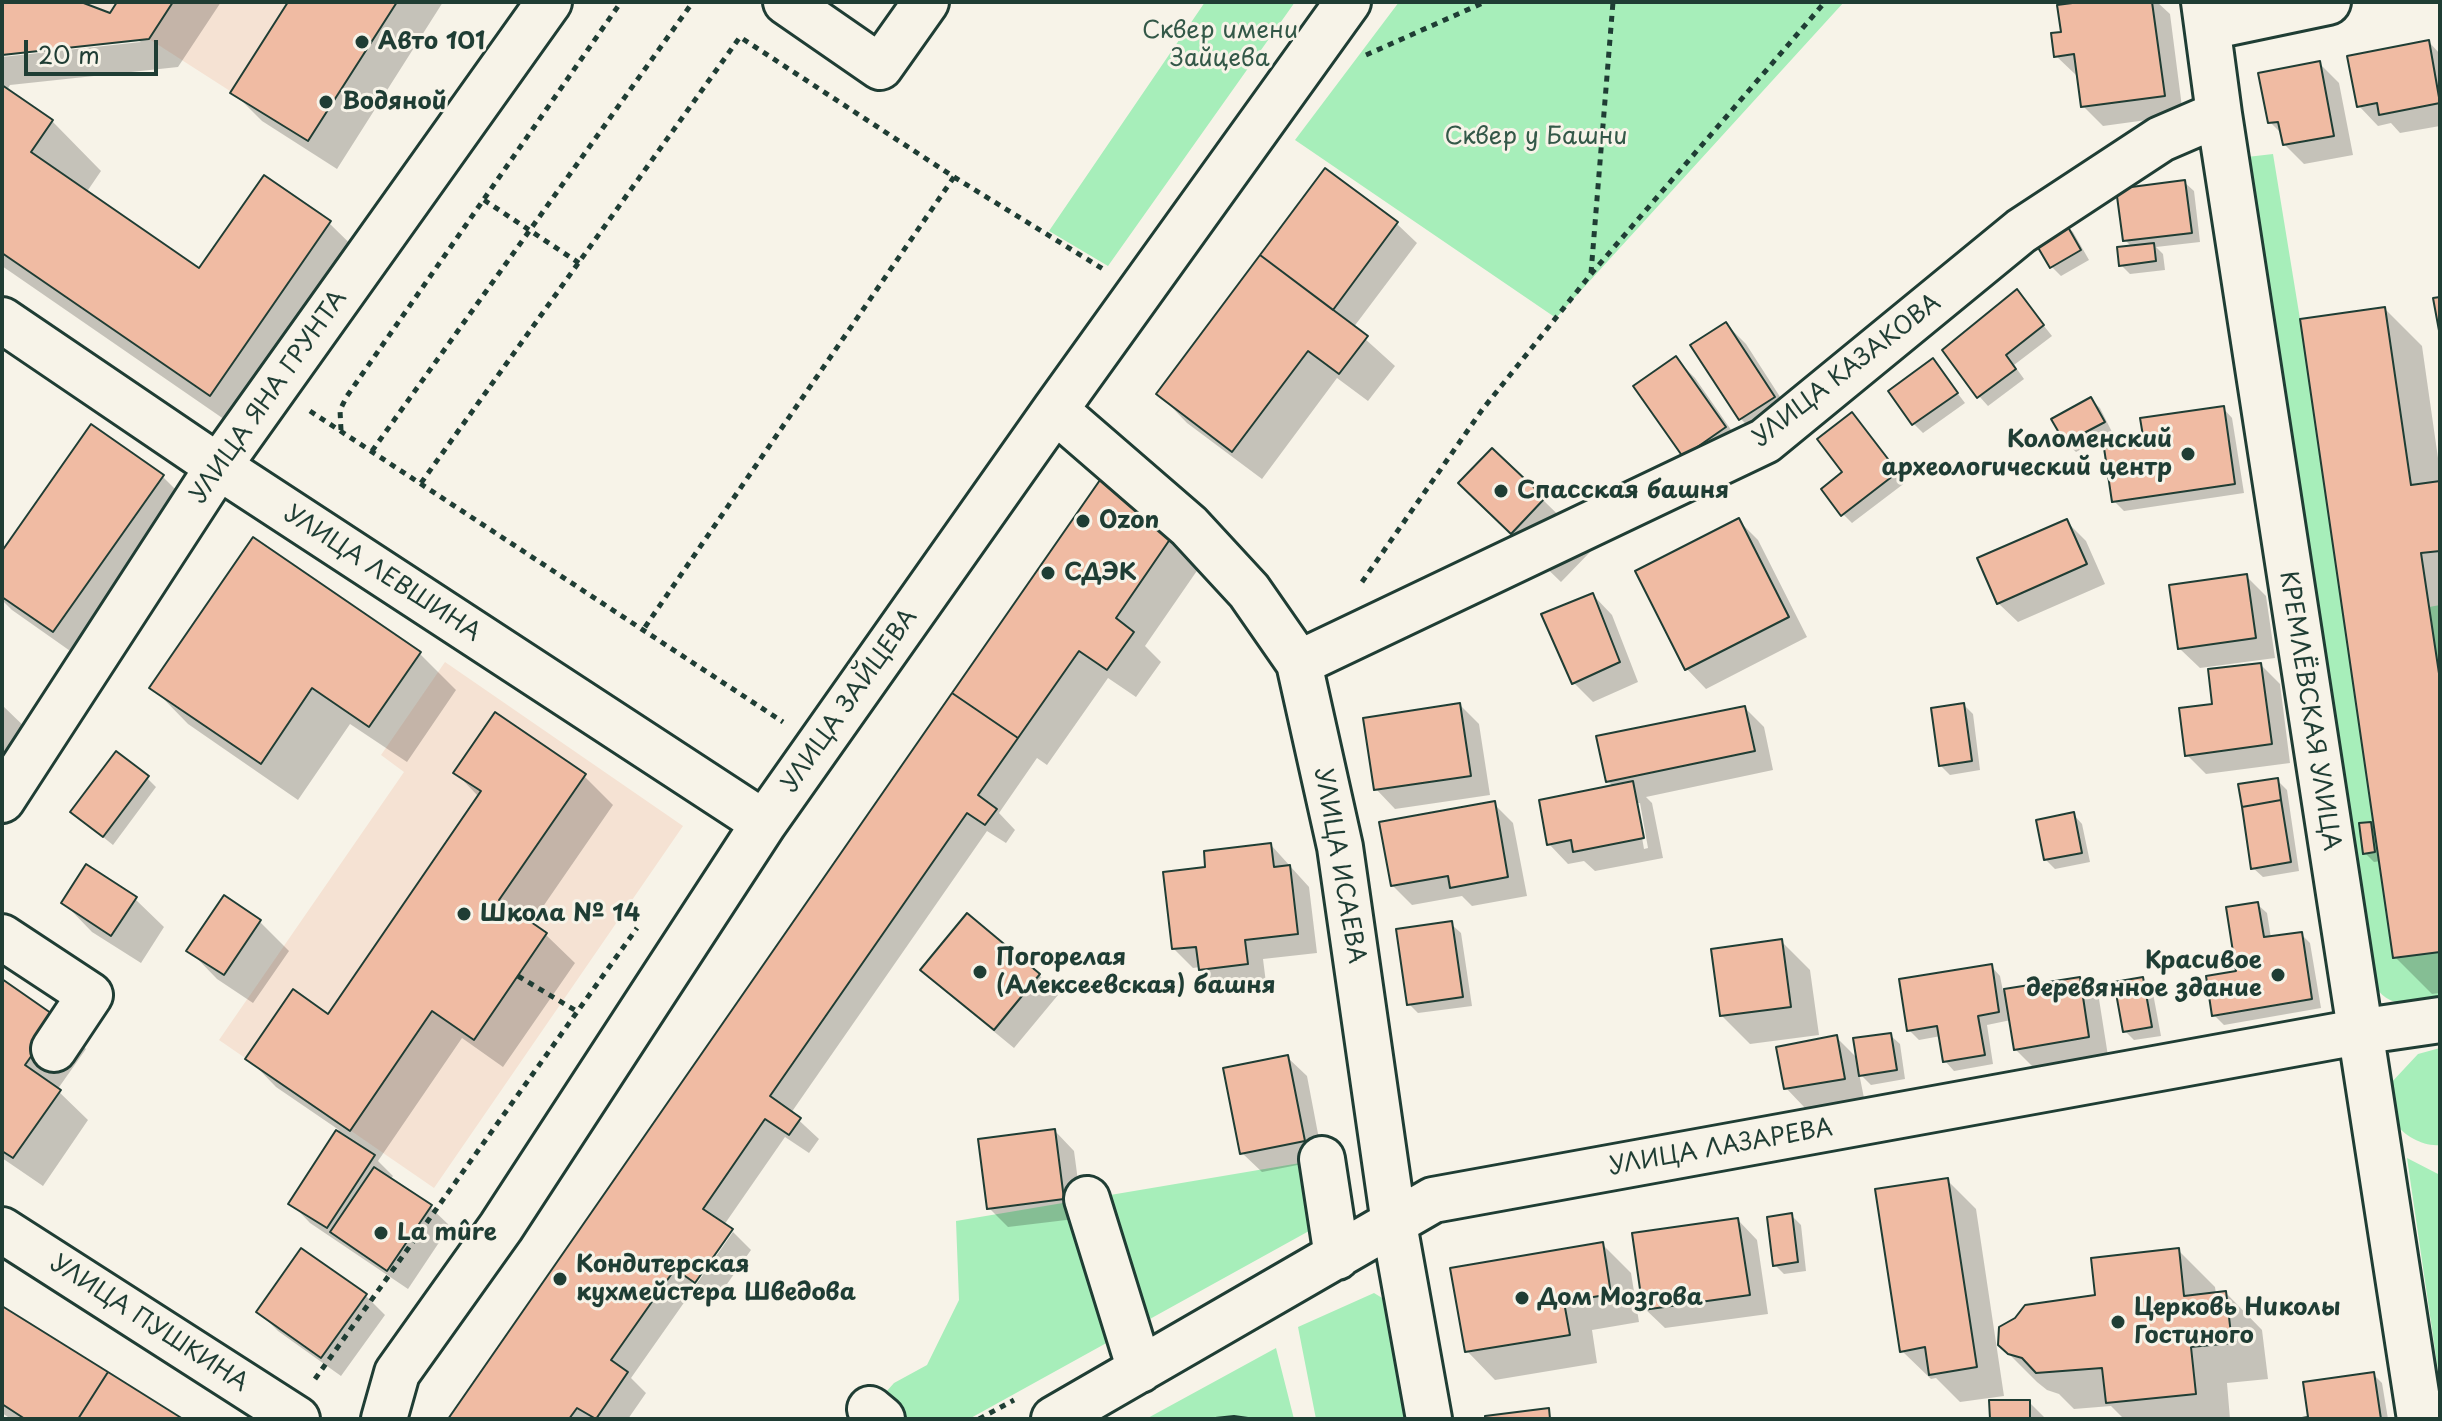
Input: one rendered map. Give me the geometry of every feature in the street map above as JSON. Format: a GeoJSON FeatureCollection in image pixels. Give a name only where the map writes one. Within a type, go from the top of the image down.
{"type":"FeatureCollection","features":[{"type":"Feature","properties":{"kind":"street","name":"УЛИЦА ЯНА ГРУНТА"},"geometry":{"type":"LineString","coordinates":[[2,800],[218,467],[549,2]]}},
{"type":"Feature","properties":{"kind":"street"},"geometry":{"type":"LineString","coordinates":[[786,2],[880,67],[926,2]]}},
{"type":"Feature","properties":{"kind":"street","name":"УЛИЦА ЗАЙЦЕВА"},"geometry":{"type":"LineString","coordinates":[[384,1419],[397,1373],[501,1227],[764,823],[1348,2]]}},
{"type":"Feature","properties":{"kind":"street"},"geometry":{"type":"LineString","coordinates":[[2207,14],[2328,2]]}},
{"type":"Feature","properties":{"kind":"street","name":"КРЕМЛЁВСКАЯ УЛИЦА"},"geometry":{"type":"LineString","coordinates":[[2207,14],[2219,114],[2358,1032],[2420,1419]]}},
{"type":"Feature","properties":{"kind":"street","name":"УЛИЦА КАЗАКОВА"},"geometry":{"type":"LineString","coordinates":[[1299,663],[1765,441],[2021,231],[2161,139],[2219,114]]}},
{"type":"Feature","properties":{"kind":"street","name":"УЛИЦА ЛЕВШИНА"},"geometry":{"type":"LineString","coordinates":[[2,320],[218,467],[764,823]]}},
{"type":"Feature","properties":{"kind":"street","name":"УЛИЦА ИСАЕВА"},"geometry":{"type":"LineString","coordinates":[[1055,410],[1189,526],[1249,591],[1299,663],[1340,847],[1394,1224],[1429,1419]]}},
{"type":"Feature","properties":{"kind":"street"},"geometry":{"type":"LineString","coordinates":[[2,937],[90,995],[54,1049]]}},
{"type":"Feature","properties":{"kind":"street","name":"УЛИЦА ЛАЗАРЕВА"},"geometry":{"type":"LineString","coordinates":[[1054,1419],[1433,1200],[2358,1032],[2440,1020]]}},
{"type":"Feature","properties":{"kind":"street"},"geometry":{"type":"LineString","coordinates":[[1322,1159],[1337,1257]]}},
{"type":"Feature","properties":{"kind":"street"},"geometry":{"type":"LineString","coordinates":[[1087,1199],[1140,1370]]}},
{"type":"Feature","properties":{"kind":"street","name":"УЛИЦА ПУШКИНА"},"geometry":{"type":"LineString","coordinates":[[2,1230],[297,1419]]}},
{"type":"Feature","properties":{"kind":"path"},"geometry":{"type":"LineString","coordinates":[[341,430],[340,410],[347,396],[621,2]]}},
{"type":"Feature","properties":{"kind":"path"},"geometry":{"type":"LineString","coordinates":[[1591,274],[1613,2]]}},
{"type":"Feature","properties":{"kind":"path"},"geometry":{"type":"LineString","coordinates":[[1360,586],[1482,410],[1591,274],[1825,2]]}},
{"type":"Feature","properties":{"kind":"path"},"geometry":{"type":"LineString","coordinates":[[372,451],[690,6]]}},
{"type":"Feature","properties":{"kind":"path"},"geometry":{"type":"LineString","coordinates":[[421,483],[740,37],[954,177],[1106,271]]}},
{"type":"Feature","properties":{"kind":"path"},"geometry":{"type":"LineString","coordinates":[[643,630],[954,177]]}},
{"type":"Feature","properties":{"kind":"path"},"geometry":{"type":"LineString","coordinates":[[484,200],[579,263]]}},
{"type":"Feature","properties":{"kind":"path"},"geometry":{"type":"LineString","coordinates":[[274,387],[784,722]]}},
{"type":"Feature","properties":{"kind":"path"},"geometry":{"type":"LineString","coordinates":[[518,976],[578,1012]]}},
{"type":"Feature","properties":{"kind":"shaded area"},"geometry":{"type":"Polygon","coordinates":[[[2,2],[397,2],[308,141],[149,39],[2,55],[2,2]]]}},
{"type":"Feature","properties":{"kind":"shaded area","name":"Школа № 14"},"geometry":{"type":"Polygon","coordinates":[[[445,662],[683,826],[434,1188],[219,1040],[404,772],[381,755],[445,662]]]}},
{"type":"Feature","properties":{"kind":"green space","name":"Сквер имени Зайцева"},"geometry":{"type":"Polygon","coordinates":[[[1205,2],[1295,2],[1108,266],[1049,231],[1205,2]]]}},
{"type":"Feature","properties":{"kind":"green space","name":"Сквер у Башни"},"geometry":{"type":"Polygon","coordinates":[[[1399,2],[1844,2],[1556,318],[1295,140],[1399,2]]]}},
{"type":"Feature","properties":{"kind":"green space"},"geometry":{"type":"Polygon","coordinates":[[[2273,154],[2393,958],[2440,952],[2440,1000],[2404,1004],[2388,999],[2375,986],[2247,157],[2273,154]]]}},
{"type":"Feature","properties":{"kind":"green space"},"geometry":{"type":"Polygon","coordinates":[[[2440,605],[2440,660],[2437,661],[2429,607],[2440,605]]]}},
{"type":"Feature","properties":{"kind":"green space"},"geometry":{"type":"Polygon","coordinates":[[[2440,1048],[2440,1145],[2434,1145],[2415,1140],[2399,1128],[2393,1114],[2390,1084],[2418,1054],[2440,1048]]]}},
{"type":"Feature","properties":{"kind":"green space"},"geometry":{"type":"Polygon","coordinates":[[[2407,1158],[2440,1175],[2440,1384],[2407,1158]]]}},
{"type":"Feature","properties":{"kind":"green space"},"geometry":{"type":"Polygon","coordinates":[[[1300,1163],[1312,1217],[1309,1231],[969,1419],[862,1419],[894,1383],[927,1365],[959,1300],[956,1221],[1300,1163]]]}},
{"type":"Feature","properties":{"kind":"green space"},"geometry":{"type":"Polygon","coordinates":[[[1374,1293],[1392,1304],[1412,1419],[1316,1419],[1298,1327],[1374,1293]]]}},
{"type":"Feature","properties":{"kind":"green space"},"geometry":{"type":"Polygon","coordinates":[[[1276,1348],[1294,1419],[1234,1416],[1146,1419],[1276,1348]]]}},
{"type":"Feature","properties":{"kind":"building"},"geometry":{"type":"Polygon","coordinates":[[[2,2],[81,2],[110,13],[117,2],[173,2],[149,39],[2,55],[2,2]]]}},
{"type":"Feature","properties":{"kind":"building"},"geometry":{"type":"Polygon","coordinates":[[[288,2],[397,2],[308,141],[230,93],[288,2]]]}},
{"type":"Feature","properties":{"kind":"building"},"geometry":{"type":"Polygon","coordinates":[[[2152,2],[2165,96],[2081,107],[2074,54],[2054,57],[2051,33],[2061,32],[2057,5],[2152,2]]]}},
{"type":"Feature","properties":{"kind":"building"},"geometry":{"type":"Polygon","coordinates":[[[2429,40],[2440,103],[2379,115],[2377,103],[2357,107],[2347,56],[2429,40]]]}},
{"type":"Feature","properties":{"kind":"building"},"geometry":{"type":"Polygon","coordinates":[[[2320,61],[2334,136],[2283,145],[2278,122],[2268,123],[2258,73],[2320,61]]]}},
{"type":"Feature","properties":{"kind":"building"},"geometry":{"type":"Polygon","coordinates":[[[2,85],[53,120],[31,152],[199,268],[264,175],[331,221],[210,396],[2,253],[2,85]]]}},
{"type":"Feature","properties":{"kind":"building"},"geometry":{"type":"Polygon","coordinates":[[[1325,168],[1398,222],[1333,310],[1260,255],[1325,168]]]}},
{"type":"Feature","properties":{"kind":"building"},"geometry":{"type":"Polygon","coordinates":[[[2185,180],[2192,233],[2123,241],[2116,189],[2185,180]]]}},
{"type":"Feature","properties":{"kind":"building"},"geometry":{"type":"Polygon","coordinates":[[[2064,220],[2081,250],[2050,268],[2033,239],[2064,220]]]}},
{"type":"Feature","properties":{"kind":"building"},"geometry":{"type":"Polygon","coordinates":[[[2154,243],[2156,261],[2119,266],[2117,247],[2154,243]]]}},
{"type":"Feature","properties":{"kind":"building"},"geometry":{"type":"Polygon","coordinates":[[[1260,255],[1368,336],[1339,374],[1308,351],[1232,452],[1156,394],[1260,255]]]}},
{"type":"Feature","properties":{"kind":"building"},"geometry":{"type":"Polygon","coordinates":[[[2017,289],[2044,325],[2006,355],[2016,369],[1977,398],[1942,350],[2017,289]]]}},
{"type":"Feature","properties":{"kind":"building"},"geometry":{"type":"Polygon","coordinates":[[[2440,297],[2440,336],[2433,298],[2440,297]]]}},
{"type":"Feature","properties":{"kind":"building"},"geometry":{"type":"Polygon","coordinates":[[[2385,307],[2411,485],[2440,481],[2440,551],[2421,553],[2440,680],[2440,952],[2393,958],[2300,319],[2385,307]]]}},
{"type":"Feature","properties":{"kind":"building"},"geometry":{"type":"Polygon","coordinates":[[[1726,322],[1775,397],[1739,420],[1690,345],[1726,322]]]}},
{"type":"Feature","properties":{"kind":"building"},"geometry":{"type":"Polygon","coordinates":[[[1676,356],[1726,427],[1683,457],[1633,386],[1676,356]]]}},
{"type":"Feature","properties":{"kind":"building"},"geometry":{"type":"Polygon","coordinates":[[[1933,358],[1958,393],[1912,425],[1888,391],[1933,358]]]}},
{"type":"Feature","properties":{"kind":"building"},"geometry":{"type":"Polygon","coordinates":[[[2091,397],[2105,422],[2065,443],[2051,419],[2091,397]]]}},
{"type":"Feature","properties":{"kind":"building"},"geometry":{"type":"Polygon","coordinates":[[[2224,406],[2235,484],[2112,502],[2104,448],[2144,442],[2140,418],[2224,406]]]}},
{"type":"Feature","properties":{"kind":"building"},"geometry":{"type":"Polygon","coordinates":[[[1852,412],[1898,472],[1841,516],[1821,489],[1842,472],[1817,439],[1852,412]]]}},
{"type":"Feature","properties":{"kind":"building"},"geometry":{"type":"Polygon","coordinates":[[[91,424],[164,475],[53,632],[2,597],[2,551],[91,424]]]}},
{"type":"Feature","properties":{"kind":"building","name":"Спасская башня"},"geometry":{"type":"Polygon","coordinates":[[[1492,448],[1545,498],[1511,534],[1458,483],[1492,448]]]}},
{"type":"Feature","properties":{"kind":"building"},"geometry":{"type":"Polygon","coordinates":[[[1100,480],[1175,532],[1116,618],[1134,632],[1107,670],[1079,651],[1018,738],[952,693],[1100,480]]]}},
{"type":"Feature","properties":{"kind":"building"},"geometry":{"type":"Polygon","coordinates":[[[1739,518],[1789,617],[1685,670],[1635,571],[1739,518]]]}},
{"type":"Feature","properties":{"kind":"building"},"geometry":{"type":"Polygon","coordinates":[[[2067,519],[2087,564],[1997,604],[1977,558],[2067,519]]]}},
{"type":"Feature","properties":{"kind":"building"},"geometry":{"type":"Polygon","coordinates":[[[253,537],[421,652],[369,727],[312,688],[261,764],[149,688],[253,537]]]}},
{"type":"Feature","properties":{"kind":"building"},"geometry":{"type":"Polygon","coordinates":[[[2247,574],[2256,638],[2178,649],[2169,585],[2247,574]]]}},
{"type":"Feature","properties":{"kind":"building"},"geometry":{"type":"Polygon","coordinates":[[[1593,593],[1620,662],[1572,684],[1541,614],[1593,593]]]}},
{"type":"Feature","properties":{"kind":"building"},"geometry":{"type":"Polygon","coordinates":[[[2261,663],[2272,744],[2185,756],[2179,708],[2212,704],[2208,669],[2261,663]]]}},
{"type":"Feature","properties":{"kind":"building"},"geometry":{"type":"Polygon","coordinates":[[[952,693],[1018,738],[978,795],[997,809],[985,825],[967,813],[770,1096],[801,1118],[789,1135],[765,1119],[703,1209],[733,1229],[695,1283],[675,1269],[611,1360],[628,1372],[596,1419],[577,1408],[569,1419],[448,1419],[952,693]]]}},
{"type":"Feature","properties":{"kind":"building"},"geometry":{"type":"Polygon","coordinates":[[[1460,703],[1471,776],[1374,790],[1363,718],[1460,703]]]}},
{"type":"Feature","properties":{"kind":"building"},"geometry":{"type":"Polygon","coordinates":[[[1964,703],[1972,761],[1939,766],[1931,708],[1964,703]]]}},
{"type":"Feature","properties":{"kind":"building"},"geometry":{"type":"Polygon","coordinates":[[[1745,706],[1755,751],[1606,782],[1596,736],[1745,706]]]}},
{"type":"Feature","properties":{"kind":"building"},"geometry":{"type":"Polygon","coordinates":[[[495,712],[586,774],[499,900],[547,933],[474,1040],[432,1011],[350,1131],[245,1059],[293,989],[328,1014],[481,791],[453,773],[495,712]]]}},
{"type":"Feature","properties":{"kind":"building"},"geometry":{"type":"Polygon","coordinates":[[[116,751],[149,776],[103,837],[70,812],[116,751]]]}},
{"type":"Feature","properties":{"kind":"building"},"geometry":{"type":"Polygon","coordinates":[[[2278,778],[2281,800],[2242,807],[2238,784],[2278,778]]]}},
{"type":"Feature","properties":{"kind":"building"},"geometry":{"type":"Polygon","coordinates":[[[1633,781],[1644,838],[1573,852],[1571,840],[1547,845],[1539,800],[1633,781]]]}},
{"type":"Feature","properties":{"kind":"building"},"geometry":{"type":"Polygon","coordinates":[[[2281,800],[2291,862],[2251,869],[2242,807],[2281,800]]]}},
{"type":"Feature","properties":{"kind":"building"},"geometry":{"type":"Polygon","coordinates":[[[1495,801],[1508,877],[1450,888],[1448,876],[1391,886],[1379,822],[1495,801]]]}},
{"type":"Feature","properties":{"kind":"building"},"geometry":{"type":"Polygon","coordinates":[[[2074,812],[2082,853],[2044,860],[2036,820],[2074,812]]]}},
{"type":"Feature","properties":{"kind":"building"},"geometry":{"type":"Polygon","coordinates":[[[2371,822],[2375,852],[2363,854],[2359,823],[2371,822]]]}},
{"type":"Feature","properties":{"kind":"building"},"geometry":{"type":"Polygon","coordinates":[[[1271,843],[1274,867],[1290,865],[1298,934],[1245,940],[1248,964],[1199,970],[1196,947],[1172,949],[1163,872],[1205,867],[1204,851],[1271,843]]]}},
{"type":"Feature","properties":{"kind":"building"},"geometry":{"type":"Polygon","coordinates":[[[86,864],[137,897],[111,936],[61,903],[86,864]]]}},
{"type":"Feature","properties":{"kind":"building"},"geometry":{"type":"Polygon","coordinates":[[[224,895],[261,920],[224,975],[186,951],[224,895]]]}},
{"type":"Feature","properties":{"kind":"building"},"geometry":{"type":"Polygon","coordinates":[[[2258,902],[2264,937],[2302,932],[2312,999],[2212,1016],[2206,976],[2236,971],[2226,907],[2258,902]]]}},
{"type":"Feature","properties":{"kind":"building","name":"Погорелая (Алексеевская) башня"},"geometry":{"type":"Polygon","coordinates":[[[967,913],[1040,974],[994,1030],[920,970],[967,913]]]}},
{"type":"Feature","properties":{"kind":"building"},"geometry":{"type":"Polygon","coordinates":[[[1452,921],[1463,997],[1407,1005],[1396,929],[1452,921]]]}},
{"type":"Feature","properties":{"kind":"building"},"geometry":{"type":"Polygon","coordinates":[[[1782,939],[1791,1007],[1720,1016],[1711,949],[1782,939]]]}},
{"type":"Feature","properties":{"kind":"building"},"geometry":{"type":"Polygon","coordinates":[[[1992,964],[1999,1012],[1978,1016],[1985,1055],[1943,1062],[1937,1026],[1907,1031],[1899,979],[1992,964]]]}},
{"type":"Feature","properties":{"kind":"building"},"geometry":{"type":"Polygon","coordinates":[[[2080,977],[2089,1037],[2014,1050],[2004,989],[2080,977]]]}},
{"type":"Feature","properties":{"kind":"building"},"geometry":{"type":"Polygon","coordinates":[[[2143,977],[2152,1027],[2123,1032],[2114,982],[2143,977]]]}},
{"type":"Feature","properties":{"kind":"building"},"geometry":{"type":"Polygon","coordinates":[[[2,979],[58,1018],[25,1065],[61,1090],[13,1158],[2,1151],[2,979]]]}},
{"type":"Feature","properties":{"kind":"building"},"geometry":{"type":"Polygon","coordinates":[[[1891,1033],[1897,1070],[1859,1076],[1853,1038],[1891,1033]]]}},
{"type":"Feature","properties":{"kind":"building"},"geometry":{"type":"Polygon","coordinates":[[[1837,1035],[1845,1079],[1784,1089],[1776,1047],[1837,1035]]]}},
{"type":"Feature","properties":{"kind":"building"},"geometry":{"type":"Polygon","coordinates":[[[1288,1055],[1305,1141],[1240,1154],[1223,1068],[1288,1055]]]}},
{"type":"Feature","properties":{"kind":"building"},"geometry":{"type":"Polygon","coordinates":[[[1055,1129],[1064,1199],[987,1209],[978,1139],[1055,1129]]]}},
{"type":"Feature","properties":{"kind":"building"},"geometry":{"type":"Polygon","coordinates":[[[336,1130],[375,1155],[327,1228],[288,1204],[336,1130]]]}},
{"type":"Feature","properties":{"kind":"building"},"geometry":{"type":"Polygon","coordinates":[[[374,1167],[432,1205],[387,1271],[330,1232],[374,1167]]]}},
{"type":"Feature","properties":{"kind":"building"},"geometry":{"type":"Polygon","coordinates":[[[1948,1178],[1977,1367],[1929,1375],[1925,1347],[1900,1352],[1875,1189],[1948,1178]]]}},
{"type":"Feature","properties":{"kind":"building"},"geometry":{"type":"Polygon","coordinates":[[[1792,1213],[1798,1262],[1773,1266],[1767,1217],[1792,1213]]]}},
{"type":"Feature","properties":{"kind":"building"},"geometry":{"type":"Polygon","coordinates":[[[1738,1218],[1750,1295],[1643,1310],[1632,1233],[1738,1218]]]}},
{"type":"Feature","properties":{"kind":"building","name":"Дом Мозгова"},"geometry":{"type":"Polygon","coordinates":[[[1603,1242],[1611,1294],[1564,1302],[1570,1335],[1465,1352],[1450,1268],[1603,1242]]]}},
{"type":"Feature","properties":{"kind":"building"},"geometry":{"type":"Polygon","coordinates":[[[301,1248],[367,1294],[321,1358],[256,1312],[301,1248]]]}},
{"type":"Feature","properties":{"kind":"building","name":"Церковь Николы Гостиного"},"geometry":{"type":"Polygon","coordinates":[[[2179,1248],[2184,1296],[2226,1291],[2232,1343],[2191,1347],[2196,1394],[2106,1403],[2102,1368],[2036,1373],[2022,1358],[2008,1354],[1998,1345],[1999,1327],[2015,1318],[2025,1305],[2095,1295],[2091,1258],[2179,1248]]]}},
{"type":"Feature","properties":{"kind":"building"},"geometry":{"type":"Polygon","coordinates":[[[2,1306],[108,1372],[78,1419],[25,1419],[2,1404],[2,1306]]]}},
{"type":"Feature","properties":{"kind":"building"},"geometry":{"type":"Polygon","coordinates":[[[108,1372],[183,1419],[78,1419],[108,1372]]]}},
{"type":"Feature","properties":{"kind":"building"},"geometry":{"type":"Polygon","coordinates":[[[2374,1372],[2381,1419],[2296,1419],[2308,1417],[2303,1382],[2374,1372]]]}},
{"type":"Feature","properties":{"kind":"building"},"geometry":{"type":"Polygon","coordinates":[[[1989,1400],[2030,1400],[2030,1419],[1990,1419],[1989,1400]]]}},
{"type":"Feature","properties":{"kind":"building"},"geometry":{"type":"Polygon","coordinates":[[[1549,1408],[1550,1419],[1485,1419],[1485,1416],[1549,1408]]]}},
{"type":"Feature","properties":{"kind":"building"},"geometry":{"type":"Polygon","coordinates":[[[1234,1416],[1255,1419],[1206,1419],[1234,1416]]]}},
{"type":"Feature","properties":{"kind":"place","name":"Авто 101"},"geometry":{"type":"Point","coordinates":[362,42]}},
{"type":"Feature","properties":{"kind":"place","name":"Водяной"},"geometry":{"type":"Point","coordinates":[326,102]}},
{"type":"Feature","properties":{"kind":"place","name":"Коломенский археологический центр"},"geometry":{"type":"Point","coordinates":[2188,454]}},
{"type":"Feature","properties":{"kind":"place","name":"Спасская башня"},"geometry":{"type":"Point","coordinates":[1501,491]}},
{"type":"Feature","properties":{"kind":"place","name":"Ozon"},"geometry":{"type":"Point","coordinates":[1083,521]}},
{"type":"Feature","properties":{"kind":"place","name":"СДЭК"},"geometry":{"type":"Point","coordinates":[1048,573]}},
{"type":"Feature","properties":{"kind":"place","name":"Школа № 14"},"geometry":{"type":"Point","coordinates":[464,914]}},
{"type":"Feature","properties":{"kind":"place","name":"Погорелая (Алексеевская) башня"},"geometry":{"type":"Point","coordinates":[980,972]}},
{"type":"Feature","properties":{"kind":"place","name":"Красивое деревянное здание"},"geometry":{"type":"Point","coordinates":[2278,975]}},
{"type":"Feature","properties":{"kind":"place","name":"La mûre"},"geometry":{"type":"Point","coordinates":[381,1233]}},
{"type":"Feature","properties":{"kind":"place","name":"Кондитерская кухмейстера Шведова"},"geometry":{"type":"Point","coordinates":[560,1279]}},
{"type":"Feature","properties":{"kind":"place","name":"Дом Мозгова"},"geometry":{"type":"Point","coordinates":[1522,1298]}},
{"type":"Feature","properties":{"kind":"place","name":"Церковь Николы Гостиного"},"geometry":{"type":"Point","coordinates":[2118,1322]}}]}
